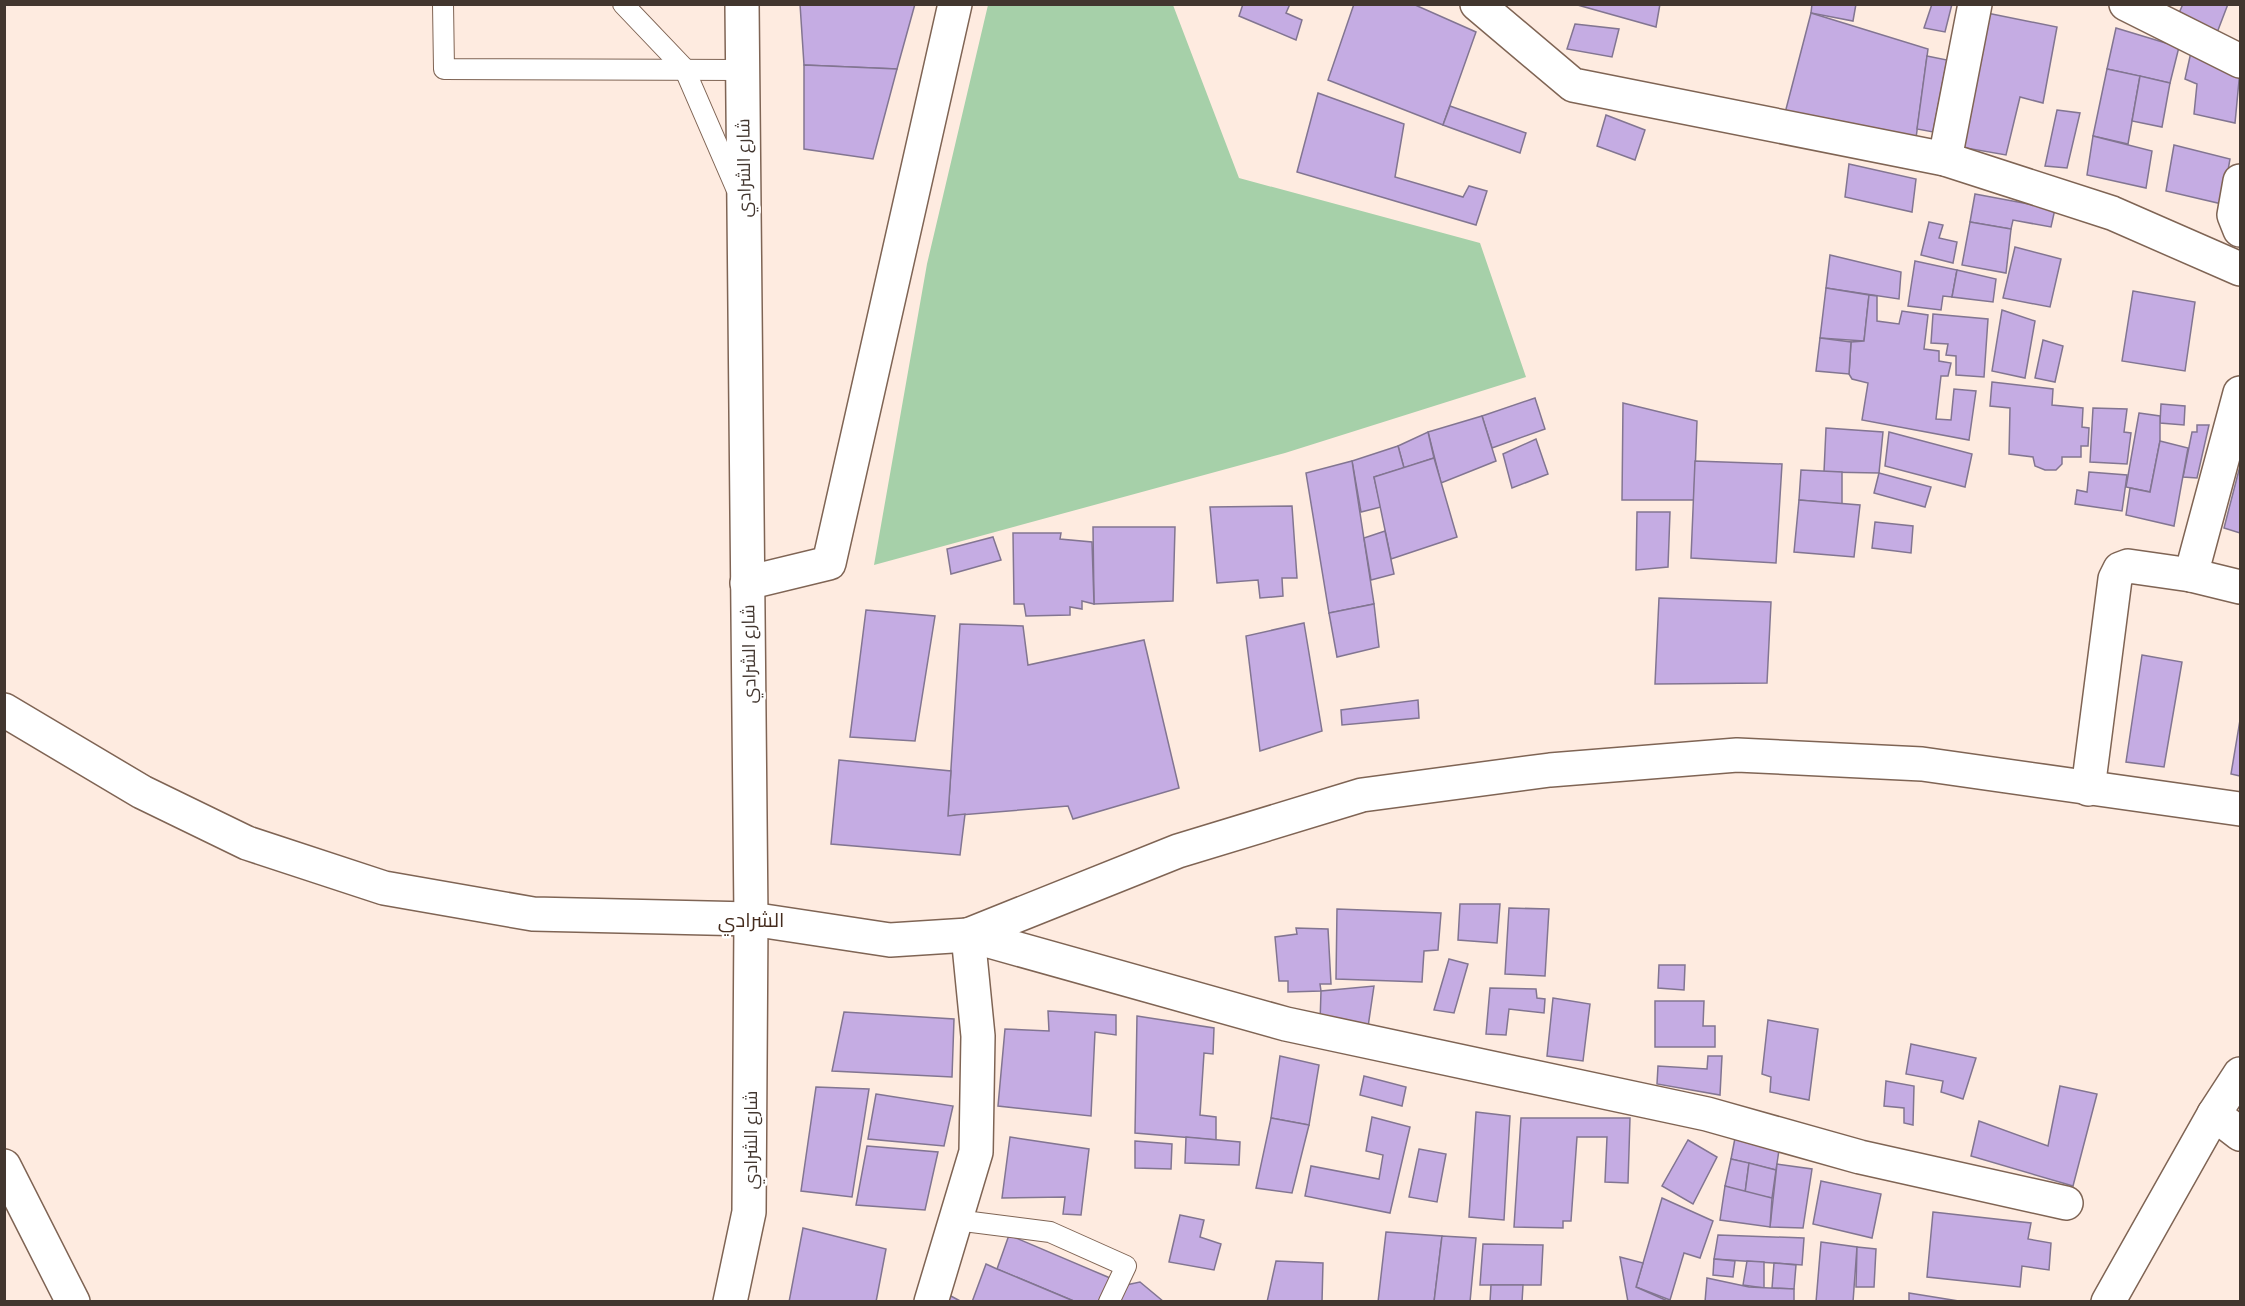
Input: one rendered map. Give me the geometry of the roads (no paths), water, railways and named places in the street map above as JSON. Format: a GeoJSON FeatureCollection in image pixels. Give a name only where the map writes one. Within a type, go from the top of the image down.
{"type":"FeatureCollection","features":[{"type":"Feature","properties":{"kind":"street","name":"شارع الشرادي"},"geometry":{"type":"LineString","coordinates":[[730,1302],[749,1212],[751,919],[742,4]]}},
{"type":"Feature","properties":{"kind":"street"},"geometry":{"type":"LineString","coordinates":[[747,583],[829,563],[955,4]]}},
{"type":"Feature","properties":{"kind":"street"},"geometry":{"type":"LineString","coordinates":[[1477,4],[1573,85],[1945,159],[2112,213],[2241,269]]}},
{"type":"Feature","properties":{"kind":"street"},"geometry":{"type":"LineString","coordinates":[[1945,159],[1975,4]]}},
{"type":"Feature","properties":{"kind":"street"},"geometry":{"type":"LineString","coordinates":[[2126,4],[2241,61]]}},
{"type":"Feature","properties":{"kind":"street"},"geometry":{"type":"LineString","coordinates":[[2241,181],[2234,215],[2241,230]]}},
{"type":"Feature","properties":{"kind":"street"},"geometry":{"type":"LineString","coordinates":[[2191,575],[2241,393]]}},
{"type":"Feature","properties":{"kind":"street"},"geometry":{"type":"LineString","coordinates":[[2088,789],[2115,579],[2120,569],[2128,566],[2191,575],[2241,587]]}},
{"type":"Feature","properties":{"kind":"street"},"geometry":{"type":"LineString","coordinates":[[4,710],[142,792],[247,843],[384,888],[533,914],[751,919],[890,940],[968,935],[1178,851],[1362,795],[1538,772],[1737,755],[1922,764],[2241,809]]}},
{"type":"Feature","properties":{"kind":"street"},"geometry":{"type":"LineString","coordinates":[[968,935],[1286,1024],[1707,1114],[1860,1157],[2066,1203]]}},
{"type":"Feature","properties":{"kind":"street"},"geometry":{"type":"LineString","coordinates":[[931,1302],[976,1152],[978,1036],[968,935]]}},
{"type":"Feature","properties":{"kind":"street"},"geometry":{"type":"LineString","coordinates":[[2108,1302],[2214,1114],[2241,1074]]}},
{"type":"Feature","properties":{"kind":"street"},"geometry":{"type":"LineString","coordinates":[[2214,1114],[2241,1134]]}},
{"type":"Feature","properties":{"kind":"street"},"geometry":{"type":"LineString","coordinates":[[4,1166],[73,1302]]}},
{"type":"Feature","properties":{"kind":"lane"},"geometry":{"type":"LineString","coordinates":[[443,4],[444,69],[684,68],[742,70]]}},
{"type":"Feature","properties":{"kind":"lane"},"geometry":{"type":"LineString","coordinates":[[623,4],[684,68],[744,205]]}},
{"type":"Feature","properties":{"kind":"lane"},"geometry":{"type":"LineString","coordinates":[[956,1220],[1050,1232],[1126,1266],[1109,1302]]}},
{"type":"Feature","properties":{"kind":"district","name":"الشرادي"},"geometry":{"type":"Point","coordinates":[751,919]}}]}
